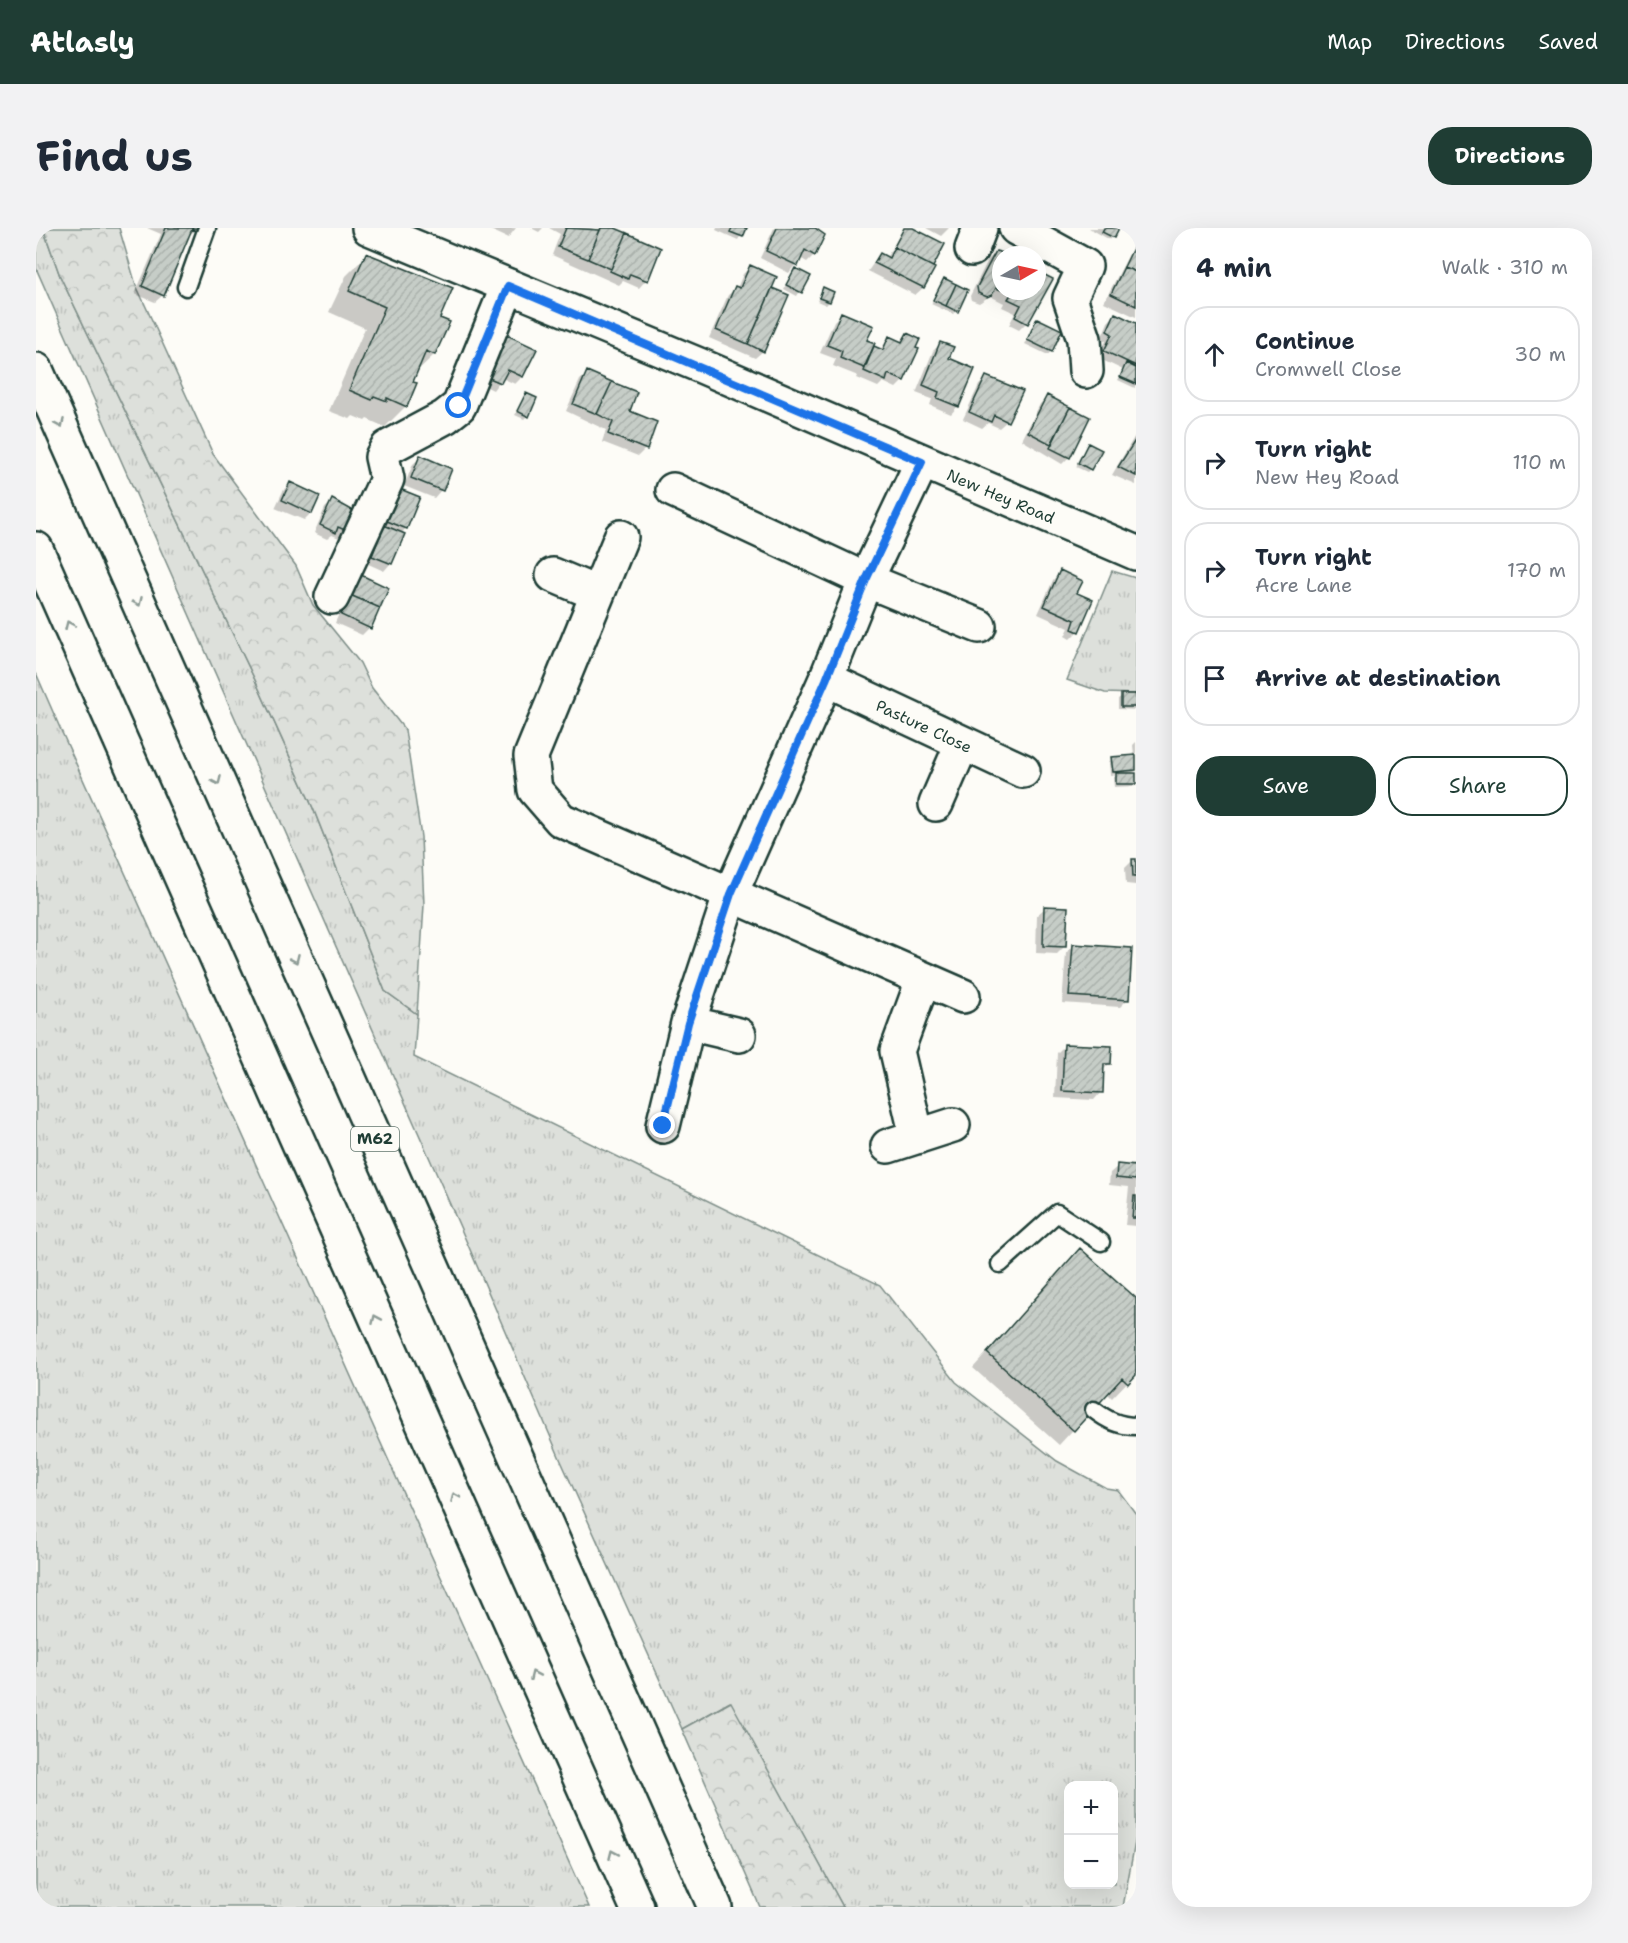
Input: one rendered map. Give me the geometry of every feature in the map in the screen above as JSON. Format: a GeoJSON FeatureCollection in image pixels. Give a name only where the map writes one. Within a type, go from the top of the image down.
{"type":"FeatureCollection","features":[{"type":"Feature","properties":{"kind":"main road","name":"New Hey Road"},"geometry":{"type":"LineString","coordinates":[[369,228],[1136,554]]}},
{"type":"Feature","properties":{"kind":"main road"},"geometry":{"type":"LineString","coordinates":[[1016,228],[1085,266],[1070,298],[1084,339],[1086,371]]}},
{"type":"Feature","properties":{"kind":"main road"},"geometry":{"type":"LineString","coordinates":[[332,597],[387,479],[382,457],[387,448],[445,417],[459,406],[508,286]]}},
{"type":"Feature","properties":{"kind":"main road","name":"M62"},"geometry":{"type":"LineString","coordinates":[[36,370],[715,1907]]}},
{"type":"Feature","properties":{"kind":"main road"},"geometry":{"type":"LineString","coordinates":[[663,1126],[688,1023],[731,894],[826,680],[866,580],[922,462]]}},
{"type":"Feature","properties":{"kind":"main road"},"geometry":{"type":"LineString","coordinates":[[673,490],[866,580],[979,626]]}},
{"type":"Feature","properties":{"kind":"main road"},"geometry":{"type":"LineString","coordinates":[[621,537],[596,593],[531,756],[535,790],[561,820],[963,996]]}},
{"type":"Feature","properties":{"kind":"main road"},"geometry":{"type":"LineString","coordinates":[[36,549],[637,1907]]}},
{"type":"Feature","properties":{"kind":"main road"},"geometry":{"type":"LineString","coordinates":[[553,575],[596,593]]}},
{"type":"Feature","properties":{"kind":"main road","name":"Pasture Close"},"geometry":{"type":"LineString","coordinates":[[826,680],[1023,771]]}},
{"type":"Feature","properties":{"kind":"main road"},"geometry":{"type":"LineString","coordinates":[[936,804],[962,744]]}},
{"type":"Feature","properties":{"kind":"main road"},"geometry":{"type":"LineString","coordinates":[[922,980],[897,1051],[902,1141],[953,1125]]}},
{"type":"Feature","properties":{"kind":"main road"},"geometry":{"type":"LineString","coordinates":[[688,1023],[739,1035]]}},
{"type":"Feature","properties":{"kind":"lane"},"geometry":{"type":"LineString","coordinates":[[186,286],[207,228]]}},
{"type":"Feature","properties":{"kind":"lane"},"geometry":{"type":"LineString","coordinates":[[1000,1264],[1057,1213],[1101,1242]]}},
{"type":"Feature","properties":{"kind":"lane"},"geometry":{"type":"LineString","coordinates":[[1094,1410],[1106,1419],[1125,1426],[1136,1426]]}},
{"type":"Feature","properties":{"kind":"green space"},"geometry":{"type":"Polygon","coordinates":[[[36,228],[43,228],[60,276],[256,682],[313,808],[385,991],[417,1014],[414,1057],[880,1285],[956,1382],[1057,1461],[1106,1488],[1118,1490],[1136,1514],[1136,1837],[1123,1907],[843,1907],[730,1702],[682,1729],[561,1461],[468,1245],[36,268],[36,228]]]}},
{"type":"Feature","properties":{"kind":"green space"},"geometry":{"type":"Polygon","coordinates":[[[43,228],[119,228],[136,285],[213,454],[296,566],[313,605],[360,663],[372,688],[405,730],[421,837],[424,905],[417,1014],[385,991],[313,808],[256,682],[60,276],[43,228]]]}},
{"type":"Feature","properties":{"kind":"green space"},"geometry":{"type":"Polygon","coordinates":[[[1112,571],[1136,578],[1136,694],[1105,693],[1067,680],[1112,571]]]}},
{"type":"Feature","properties":{"kind":"green space"},"geometry":{"type":"Polygon","coordinates":[[[36,673],[60,728],[589,1907],[36,1907],[36,673]]]}},
{"type":"Feature","properties":{"kind":"green space"},"geometry":{"type":"Polygon","coordinates":[[[731,1702],[843,1907],[760,1907],[682,1729],[731,1702]]]}},
{"type":"Feature","properties":{"kind":"building"},"geometry":{"type":"Polygon","coordinates":[[[166,228],[200,228],[198,232],[192,229],[164,296],[142,286],[166,228]]]}},
{"type":"Feature","properties":{"kind":"building"},"geometry":{"type":"Polygon","coordinates":[[[566,228],[600,230],[588,259],[558,247],[566,228]]]}},
{"type":"Feature","properties":{"kind":"building"},"geometry":{"type":"Polygon","coordinates":[[[601,228],[615,228],[627,233],[611,269],[588,259],[601,228]]]}},
{"type":"Feature","properties":{"kind":"building"},"geometry":{"type":"Polygon","coordinates":[[[732,228],[747,228],[743,237],[730,232],[732,228]]]}},
{"type":"Feature","properties":{"kind":"building"},"geometry":{"type":"Polygon","coordinates":[[[777,228],[815,228],[825,235],[815,256],[805,250],[798,266],[766,251],[777,228]]]}},
{"type":"Feature","properties":{"kind":"building"},"geometry":{"type":"Polygon","coordinates":[[[904,228],[913,228],[945,244],[933,267],[894,247],[904,228]]]}},
{"type":"Feature","properties":{"kind":"building"},"geometry":{"type":"Polygon","coordinates":[[[1104,228],[1119,228],[1114,238],[1102,232],[1104,228]]]}},
{"type":"Feature","properties":{"kind":"building"},"geometry":{"type":"Polygon","coordinates":[[[627,233],[661,248],[648,281],[630,274],[628,279],[610,271],[627,233]]]}},
{"type":"Feature","properties":{"kind":"building"},"geometry":{"type":"Polygon","coordinates":[[[1136,242],[1136,272],[1124,267],[1136,242]]]}},
{"type":"Feature","properties":{"kind":"building"},"geometry":{"type":"Polygon","coordinates":[[[894,247],[935,268],[924,288],[874,263],[880,253],[889,258],[894,247]]]}},
{"type":"Feature","properties":{"kind":"building"},"geometry":{"type":"Polygon","coordinates":[[[366,253],[453,288],[440,318],[450,322],[435,355],[426,351],[413,382],[417,383],[407,407],[387,398],[387,401],[374,396],[372,400],[349,390],[385,307],[349,291],[366,253]]]}},
{"type":"Feature","properties":{"kind":"building"},"geometry":{"type":"Polygon","coordinates":[[[992,259],[992,295],[987,297],[978,293],[977,287],[992,259]]]}},
{"type":"Feature","properties":{"kind":"building"},"geometry":{"type":"Polygon","coordinates":[[[750,265],[777,277],[748,344],[716,330],[735,286],[740,288],[750,265]]]}},
{"type":"Feature","properties":{"kind":"building"},"geometry":{"type":"Polygon","coordinates":[[[1124,267],[1136,272],[1136,306],[1111,294],[1124,267]]]}},
{"type":"Feature","properties":{"kind":"building"},"geometry":{"type":"Polygon","coordinates":[[[795,268],[811,276],[802,293],[786,285],[795,268]]]}},
{"type":"Feature","properties":{"kind":"building"},"geometry":{"type":"Polygon","coordinates":[[[1046,276],[1053,279],[1046,292],[1046,276]]]}},
{"type":"Feature","properties":{"kind":"building"},"geometry":{"type":"Polygon","coordinates":[[[944,278],[956,284],[946,306],[933,300],[944,278]]]}},
{"type":"Feature","properties":{"kind":"building"},"geometry":{"type":"Polygon","coordinates":[[[956,284],[968,290],[958,312],[946,306],[956,284]]]}},
{"type":"Feature","properties":{"kind":"building"},"geometry":{"type":"Polygon","coordinates":[[[823,287],[834,292],[830,302],[819,298],[823,287]]]}},
{"type":"Feature","properties":{"kind":"building"},"geometry":{"type":"Polygon","coordinates":[[[772,288],[789,295],[764,352],[748,344],[772,288]]]}},
{"type":"Feature","properties":{"kind":"building"},"geometry":{"type":"Polygon","coordinates":[[[1010,300],[1041,300],[1028,324],[1015,317],[1021,305],[1010,300]]]}},
{"type":"Feature","properties":{"kind":"building"},"geometry":{"type":"Polygon","coordinates":[[[841,312],[874,326],[867,340],[875,343],[864,368],[840,358],[842,351],[827,345],[841,312]]]}},
{"type":"Feature","properties":{"kind":"building"},"geometry":{"type":"Polygon","coordinates":[[[1115,313],[1136,323],[1136,366],[1104,351],[1112,334],[1107,331],[1115,313]]]}},
{"type":"Feature","properties":{"kind":"building"},"geometry":{"type":"Polygon","coordinates":[[[1037,318],[1062,330],[1052,352],[1027,340],[1037,318]]]}},
{"type":"Feature","properties":{"kind":"building"},"geometry":{"type":"Polygon","coordinates":[[[907,333],[920,339],[916,348],[919,349],[904,381],[888,374],[886,381],[864,371],[874,346],[883,350],[889,336],[902,342],[907,333]]]}},
{"type":"Feature","properties":{"kind":"building"},"geometry":{"type":"Polygon","coordinates":[[[507,335],[537,349],[523,377],[508,370],[501,383],[487,377],[507,335]]]}},
{"type":"Feature","properties":{"kind":"building"},"geometry":{"type":"Polygon","coordinates":[[[940,342],[954,347],[949,358],[975,369],[959,407],[937,398],[939,392],[923,385],[940,342]]]}},
{"type":"Feature","properties":{"kind":"building"},"geometry":{"type":"Polygon","coordinates":[[[1126,363],[1136,368],[1136,384],[1120,377],[1126,363]]]}},
{"type":"Feature","properties":{"kind":"building"},"geometry":{"type":"Polygon","coordinates":[[[587,371],[612,382],[597,414],[573,404],[587,371]]]}},
{"type":"Feature","properties":{"kind":"building"},"geometry":{"type":"Polygon","coordinates":[[[986,376],[1023,391],[1008,422],[994,415],[991,422],[969,412],[986,376]]]}},
{"type":"Feature","properties":{"kind":"building"},"geometry":{"type":"Polygon","coordinates":[[[612,382],[637,392],[630,411],[657,422],[647,450],[608,434],[613,422],[597,414],[612,382]]]}},
{"type":"Feature","properties":{"kind":"building"},"geometry":{"type":"Polygon","coordinates":[[[526,393],[537,398],[529,417],[517,411],[526,393]]]}},
{"type":"Feature","properties":{"kind":"building"},"geometry":{"type":"Polygon","coordinates":[[[1047,395],[1070,407],[1051,444],[1028,432],[1047,395]]]}},
{"type":"Feature","properties":{"kind":"building"},"geometry":{"type":"Polygon","coordinates":[[[1070,407],[1090,417],[1070,458],[1050,448],[1070,407]]]}},
{"type":"Feature","properties":{"kind":"building"},"geometry":{"type":"Polygon","coordinates":[[[1136,439],[1136,476],[1118,467],[1136,439]]]}},
{"type":"Feature","properties":{"kind":"building"},"geometry":{"type":"Polygon","coordinates":[[[1088,443],[1102,450],[1091,470],[1078,463],[1088,443]]]}},
{"type":"Feature","properties":{"kind":"building"},"geometry":{"type":"Polygon","coordinates":[[[420,455],[452,469],[443,491],[411,478],[420,455]]]}},
{"type":"Feature","properties":{"kind":"building"},"geometry":{"type":"Polygon","coordinates":[[[290,482],[320,496],[312,514],[282,500],[290,482]]]}},
{"type":"Feature","properties":{"kind":"building"},"geometry":{"type":"Polygon","coordinates":[[[400,489],[420,497],[407,529],[387,521],[400,489]]]}},
{"type":"Feature","properties":{"kind":"building"},"geometry":{"type":"Polygon","coordinates":[[[332,499],[361,515],[352,533],[338,527],[336,533],[320,525],[332,499]]]}},
{"type":"Feature","properties":{"kind":"building"},"geometry":{"type":"Polygon","coordinates":[[[384,525],[405,534],[392,564],[372,556],[384,525]]]}},
{"type":"Feature","properties":{"kind":"building"},"geometry":{"type":"Polygon","coordinates":[[[1060,570],[1083,581],[1077,593],[1093,600],[1079,632],[1072,629],[1075,620],[1044,606],[1060,570]]]}},
{"type":"Feature","properties":{"kind":"building"},"geometry":{"type":"Polygon","coordinates":[[[359,574],[389,588],[380,608],[350,595],[359,574]]]}},
{"type":"Feature","properties":{"kind":"building"},"geometry":{"type":"Polygon","coordinates":[[[350,595],[380,608],[371,629],[341,615],[350,595]]]}},
{"type":"Feature","properties":{"kind":"building"},"geometry":{"type":"Polygon","coordinates":[[[1121,694],[1136,694],[1136,707],[1121,707],[1121,694]]]}},
{"type":"Feature","properties":{"kind":"building"},"geometry":{"type":"Polygon","coordinates":[[[1136,755],[1136,770],[1113,772],[1111,757],[1136,755]]]}},
{"type":"Feature","properties":{"kind":"building"},"geometry":{"type":"Polygon","coordinates":[[[1116,773],[1136,773],[1136,784],[1116,784],[1116,773]]]}},
{"type":"Feature","properties":{"kind":"building"},"geometry":{"type":"Polygon","coordinates":[[[1132,859],[1136,859],[1136,877],[1133,877],[1132,859]]]}},
{"type":"Feature","properties":{"kind":"building"},"geometry":{"type":"Polygon","coordinates":[[[1044,906],[1068,907],[1066,947],[1043,946],[1044,906]]]}},
{"type":"Feature","properties":{"kind":"building"},"geometry":{"type":"Polygon","coordinates":[[[1073,944],[1132,948],[1129,1000],[1069,996],[1073,944]]]}},
{"type":"Feature","properties":{"kind":"building"},"geometry":{"type":"Polygon","coordinates":[[[1064,1044],[1112,1046],[1111,1064],[1104,1064],[1103,1093],[1062,1091],[1064,1044]]]}},
{"type":"Feature","properties":{"kind":"building"},"geometry":{"type":"Polygon","coordinates":[[[1117,1164],[1136,1166],[1136,1180],[1116,1178],[1117,1164]]]}},
{"type":"Feature","properties":{"kind":"building"},"geometry":{"type":"Polygon","coordinates":[[[1134,1196],[1136,1196],[1136,1218],[1132,1218],[1134,1196]]]}},
{"type":"Feature","properties":{"kind":"building"},"geometry":{"type":"Polygon","coordinates":[[[1080,1248],[1136,1298],[1136,1375],[1128,1384],[1122,1378],[1074,1431],[987,1353],[1080,1248]]]}},
{"type":"Feature","properties":{"kind":"route"},"geometry":{"type":"LineString","coordinates":[[459,406],[508,286],[699,365],[922,462],[866,580],[826,680],[731,894],[688,1023],[663,1126]]}}]}
